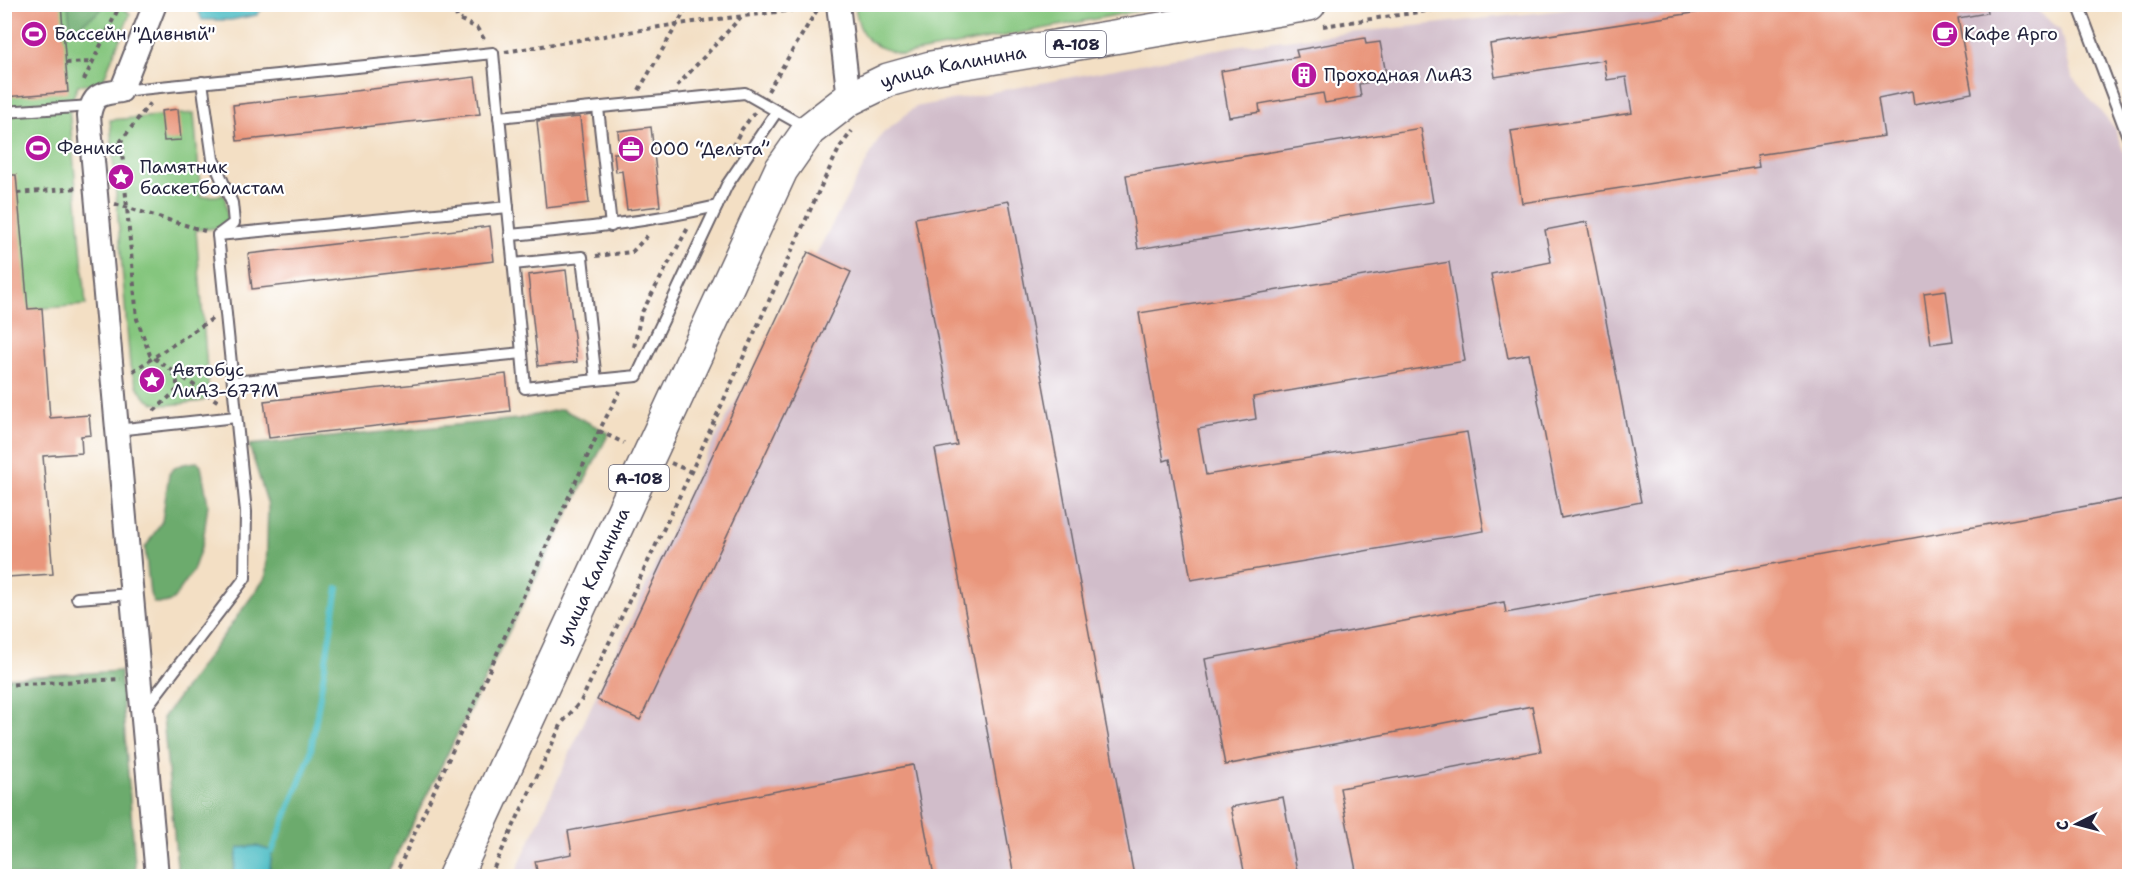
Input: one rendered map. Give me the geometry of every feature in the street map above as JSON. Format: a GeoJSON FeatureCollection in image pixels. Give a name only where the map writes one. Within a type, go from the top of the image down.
{"type":"FeatureCollection","features":[{"type":"Feature","properties":{"kind":"highway","name":"улица Калинина"},"geometry":{"type":"LineString","coordinates":[[455,876],[781,170],[809,130],[851,113],[888,80],[931,68],[1312,16]]}},
{"type":"Feature","properties":{"kind":"street"},"geometry":{"type":"LineString","coordinates":[[155,4],[104,97],[89,117],[112,384],[126,429],[131,594],[157,876]]}},
{"type":"Feature","properties":{"kind":"street"},"geometry":{"type":"LineString","coordinates":[[838,4],[851,113]]}},
{"type":"Feature","properties":{"kind":"lane"},"geometry":{"type":"LineString","coordinates":[[2078,4],[2125,117],[2130,142]]}},
{"type":"Feature","properties":{"kind":"lane"},"geometry":{"type":"LineString","coordinates":[[4,112],[202,82],[493,53],[525,388],[637,376],[727,185],[777,111]]}},
{"type":"Feature","properties":{"kind":"lane"},"geometry":{"type":"LineString","coordinates":[[202,82],[213,159],[232,203],[234,223],[218,235]]}},
{"type":"Feature","properties":{"kind":"lane"},"geometry":{"type":"LineString","coordinates":[[499,117],[746,93],[809,130]]}},
{"type":"Feature","properties":{"kind":"lane"},"geometry":{"type":"LineString","coordinates":[[598,108],[611,226]]}},
{"type":"Feature","properties":{"kind":"lane"},"geometry":{"type":"LineString","coordinates":[[510,235],[611,226],[717,206]]}},
{"type":"Feature","properties":{"kind":"lane"},"geometry":{"type":"LineString","coordinates":[[218,235],[508,207]]}},
{"type":"Feature","properties":{"kind":"lane"},"geometry":{"type":"LineString","coordinates":[[142,712],[245,578],[246,512],[218,235]]}},
{"type":"Feature","properties":{"kind":"lane"},"geometry":{"type":"LineString","coordinates":[[513,264],[582,257],[596,380]]}},
{"type":"Feature","properties":{"kind":"lane"},"geometry":{"type":"LineString","coordinates":[[233,382],[522,353]]}},
{"type":"Feature","properties":{"kind":"lane"},"geometry":{"type":"LineString","coordinates":[[126,429],[236,417]]}},
{"type":"Feature","properties":{"kind":"lane"},"geometry":{"type":"LineString","coordinates":[[77,598],[131,594]]}},
{"type":"Feature","properties":{"kind":"path"},"geometry":{"type":"LineString","coordinates":[[453,4],[457,18],[477,28],[493,53],[678,24],[819,7],[763,103],[742,129],[725,160]]}},
{"type":"Feature","properties":{"kind":"path"},"geometry":{"type":"LineString","coordinates":[[638,91],[689,4]]}},
{"type":"Feature","properties":{"kind":"path"},"geometry":{"type":"LineString","coordinates":[[1312,16],[1474,4]]}},
{"type":"Feature","properties":{"kind":"path"},"geometry":{"type":"LineString","coordinates":[[104,97],[82,85],[120,5]]}},
{"type":"Feature","properties":{"kind":"path"},"geometry":{"type":"LineString","coordinates":[[676,87],[742,16]]}},
{"type":"Feature","properties":{"kind":"path"},"geometry":{"type":"LineString","coordinates":[[66,63],[93,62]]}},
{"type":"Feature","properties":{"kind":"path"},"geometry":{"type":"LineString","coordinates":[[162,87],[121,141],[136,319],[150,355],[214,398],[236,417]]}},
{"type":"Feature","properties":{"kind":"path"},"geometry":{"type":"LineString","coordinates":[[490,876],[562,723],[581,701],[690,472],[840,147],[851,113]]}},
{"type":"Feature","properties":{"kind":"path"},"geometry":{"type":"LineString","coordinates":[[17,193],[96,192],[126,207],[218,235]]}},
{"type":"Feature","properties":{"kind":"path"},"geometry":{"type":"LineString","coordinates":[[395,876],[599,432],[627,377],[641,314],[697,210]]}},
{"type":"Feature","properties":{"kind":"path"},"geometry":{"type":"LineString","coordinates":[[112,384],[225,311]]}},
{"type":"Feature","properties":{"kind":"path"},"geometry":{"type":"LineString","coordinates":[[126,429],[177,390],[177,382],[170,369]]}},
{"type":"Feature","properties":{"kind":"path"},"geometry":{"type":"LineString","coordinates":[[599,432],[624,443]]}},
{"type":"Feature","properties":{"kind":"path"},"geometry":{"type":"LineString","coordinates":[[670,463],[690,472]]}},
{"type":"Feature","properties":{"kind":"path"},"geometry":{"type":"LineString","coordinates":[[4,686],[139,677]]}},
{"type":"Feature","properties":{"kind":"shaded area"},"geometry":{"type":"Polygon","coordinates":[[[2029,4],[2060,29],[2072,77],[2115,129],[2130,168],[2129,876],[514,876],[701,465],[881,135],[915,107],[1240,45],[1608,5],[2029,4]]]}},
{"type":"Feature","properties":{"kind":"green space"},"geometry":{"type":"Polygon","coordinates":[[[68,4],[104,5],[99,12],[71,31],[68,4]]]}},
{"type":"Feature","properties":{"kind":"green space"},"geometry":{"type":"Polygon","coordinates":[[[855,4],[1170,5],[902,55],[874,44],[863,34],[855,4]]]}},
{"type":"Feature","properties":{"kind":"green space","name":"Феникс"},"geometry":{"type":"Polygon","coordinates":[[[5,5],[119,5],[130,14],[102,83],[78,85],[69,107],[86,305],[5,311],[5,5]]]}},
{"type":"Feature","properties":{"kind":"green space"},"geometry":{"type":"Polygon","coordinates":[[[194,113],[201,197],[225,195],[228,227],[196,230],[209,395],[203,401],[165,405],[148,399],[141,392],[130,366],[110,120],[194,113]]]}},
{"type":"Feature","properties":{"kind":"green space"},"geometry":{"type":"Polygon","coordinates":[[[562,409],[609,433],[386,876],[178,876],[163,718],[266,577],[268,505],[249,445],[518,419],[562,409]]]}},
{"type":"Feature","properties":{"kind":"green space"},"geometry":{"type":"Polygon","coordinates":[[[198,462],[201,465],[208,504],[203,542],[193,571],[173,600],[168,603],[154,603],[150,594],[145,548],[162,521],[169,474],[178,466],[198,462]]]}},
{"type":"Feature","properties":{"kind":"green space"},"geometry":{"type":"Polygon","coordinates":[[[120,671],[136,876],[5,876],[5,678],[120,671]]]}},
{"type":"Feature","properties":{"kind":"water"},"geometry":{"type":"Polygon","coordinates":[[[196,4],[265,5],[257,15],[231,20],[202,20],[196,4]]]}},
{"type":"Feature","properties":{"kind":"water"},"geometry":{"type":"Polygon","coordinates":[[[256,846],[272,851],[269,876],[233,876],[238,848],[256,846]]]}},
{"type":"Feature","properties":{"kind":"building","name":"Бассейн \"Дивный\""},"geometry":{"type":"Polygon","coordinates":[[[4,4],[61,4],[68,92],[4,97],[4,4]]]}},
{"type":"Feature","properties":{"kind":"building"},"geometry":{"type":"Polygon","coordinates":[[[1752,4],[1986,4],[1987,13],[1958,18],[1972,93],[1914,104],[1912,91],[1878,98],[1884,136],[1757,155],[1759,167],[1522,203],[1511,131],[1632,113],[1626,77],[1607,80],[1604,60],[1495,77],[1490,44],[1752,4]]]}},
{"type":"Feature","properties":{"kind":"building","name":"Проходная ЛиАЗ"},"geometry":{"type":"Polygon","coordinates":[[[1365,38],[1366,44],[1380,42],[1387,79],[1359,84],[1361,97],[1325,103],[1323,93],[1259,104],[1260,112],[1229,117],[1221,71],[1298,57],[1296,50],[1365,38]]]}},
{"type":"Feature","properties":{"kind":"building"},"geometry":{"type":"Polygon","coordinates":[[[475,77],[480,114],[237,141],[233,105],[475,77]]]}},
{"type":"Feature","properties":{"kind":"building"},"geometry":{"type":"Polygon","coordinates":[[[178,109],[181,140],[164,141],[161,111],[178,109]]]}},
{"type":"Feature","properties":{"kind":"building"},"geometry":{"type":"Polygon","coordinates":[[[580,117],[589,203],[546,208],[537,121],[580,117]]]}},
{"type":"Feature","properties":{"kind":"building"},"geometry":{"type":"Polygon","coordinates":[[[651,127],[660,206],[627,210],[622,171],[616,172],[614,153],[620,153],[618,131],[651,127]]]}},
{"type":"Feature","properties":{"kind":"building"},"geometry":{"type":"Polygon","coordinates":[[[1421,128],[1433,202],[1138,249],[1126,175],[1421,128]]]}},
{"type":"Feature","properties":{"kind":"building"},"geometry":{"type":"Polygon","coordinates":[[[4,175],[16,175],[28,309],[42,308],[50,418],[89,415],[91,435],[81,436],[82,453],[43,456],[53,574],[7,577],[4,541],[4,175]]]}},
{"type":"Feature","properties":{"kind":"building"},"geometry":{"type":"Polygon","coordinates":[[[1009,201],[1134,876],[1014,876],[935,449],[957,445],[915,218],[1009,201]]]}},
{"type":"Feature","properties":{"kind":"building"},"geometry":{"type":"Polygon","coordinates":[[[1587,222],[1641,502],[1561,518],[1529,354],[1508,358],[1491,274],[1551,262],[1545,230],[1587,222]]]}},
{"type":"Feature","properties":{"kind":"building"},"geometry":{"type":"Polygon","coordinates":[[[490,226],[494,261],[252,289],[248,254],[490,226]]]}},
{"type":"Feature","properties":{"kind":"building"},"geometry":{"type":"Polygon","coordinates":[[[808,252],[851,272],[640,720],[597,700],[808,252]]]}},
{"type":"Feature","properties":{"kind":"building"},"geometry":{"type":"Polygon","coordinates":[[[1449,262],[1465,361],[1253,397],[1256,419],[1198,429],[1206,475],[1467,432],[1484,531],[1191,580],[1170,459],[1164,461],[1139,313],[1449,262]]]}},
{"type":"Feature","properties":{"kind":"building"},"geometry":{"type":"Polygon","coordinates":[[[566,270],[577,362],[538,366],[528,275],[566,270]]]}},
{"type":"Feature","properties":{"kind":"building"},"geometry":{"type":"Polygon","coordinates":[[[1946,290],[1953,341],[1931,344],[1924,293],[1946,290]]]}},
{"type":"Feature","properties":{"kind":"building"},"geometry":{"type":"Polygon","coordinates":[[[506,374],[510,411],[269,438],[264,401],[506,374]]]}},
{"type":"Feature","properties":{"kind":"building"},"geometry":{"type":"Polygon","coordinates":[[[2130,498],[2130,876],[1357,876],[1340,788],[1541,751],[1532,706],[1225,765],[1205,659],[1504,602],[1506,613],[2130,498]]]}},
{"type":"Feature","properties":{"kind":"building"},"geometry":{"type":"Polygon","coordinates":[[[913,765],[934,876],[538,876],[535,861],[572,854],[568,831],[913,765]]]}},
{"type":"Feature","properties":{"kind":"building"},"geometry":{"type":"Polygon","coordinates":[[[1283,797],[1298,876],[1245,876],[1231,807],[1283,797]]]}},
{"type":"Feature","properties":{"kind":"waterway"},"geometry":{"type":"LineString","coordinates":[[272,851],[310,756],[338,588]]}},
{"type":"Feature","properties":{"kind":"place","name":"Бассейн \"Дивный\""},"geometry":{"type":"Point","coordinates":[34,34]}},
{"type":"Feature","properties":{"kind":"place","name":"Кафе Арго"},"geometry":{"type":"Point","coordinates":[1945,34]}},
{"type":"Feature","properties":{"kind":"place","name":"Проходная ЛиАЗ"},"geometry":{"type":"Point","coordinates":[1304,75]}},
{"type":"Feature","properties":{"kind":"place","name":"Феникс"},"geometry":{"type":"Point","coordinates":[38,148]}},
{"type":"Feature","properties":{"kind":"place","name":"ООО “Дельта”"},"geometry":{"type":"Point","coordinates":[631,149]}},
{"type":"Feature","properties":{"kind":"place","name":"Памятник баскетболистам"},"geometry":{"type":"Point","coordinates":[121,177]}},
{"type":"Feature","properties":{"kind":"place","name":"Автобус ЛиАЗ-677М"},"geometry":{"type":"Point","coordinates":[152,380]}}]}
